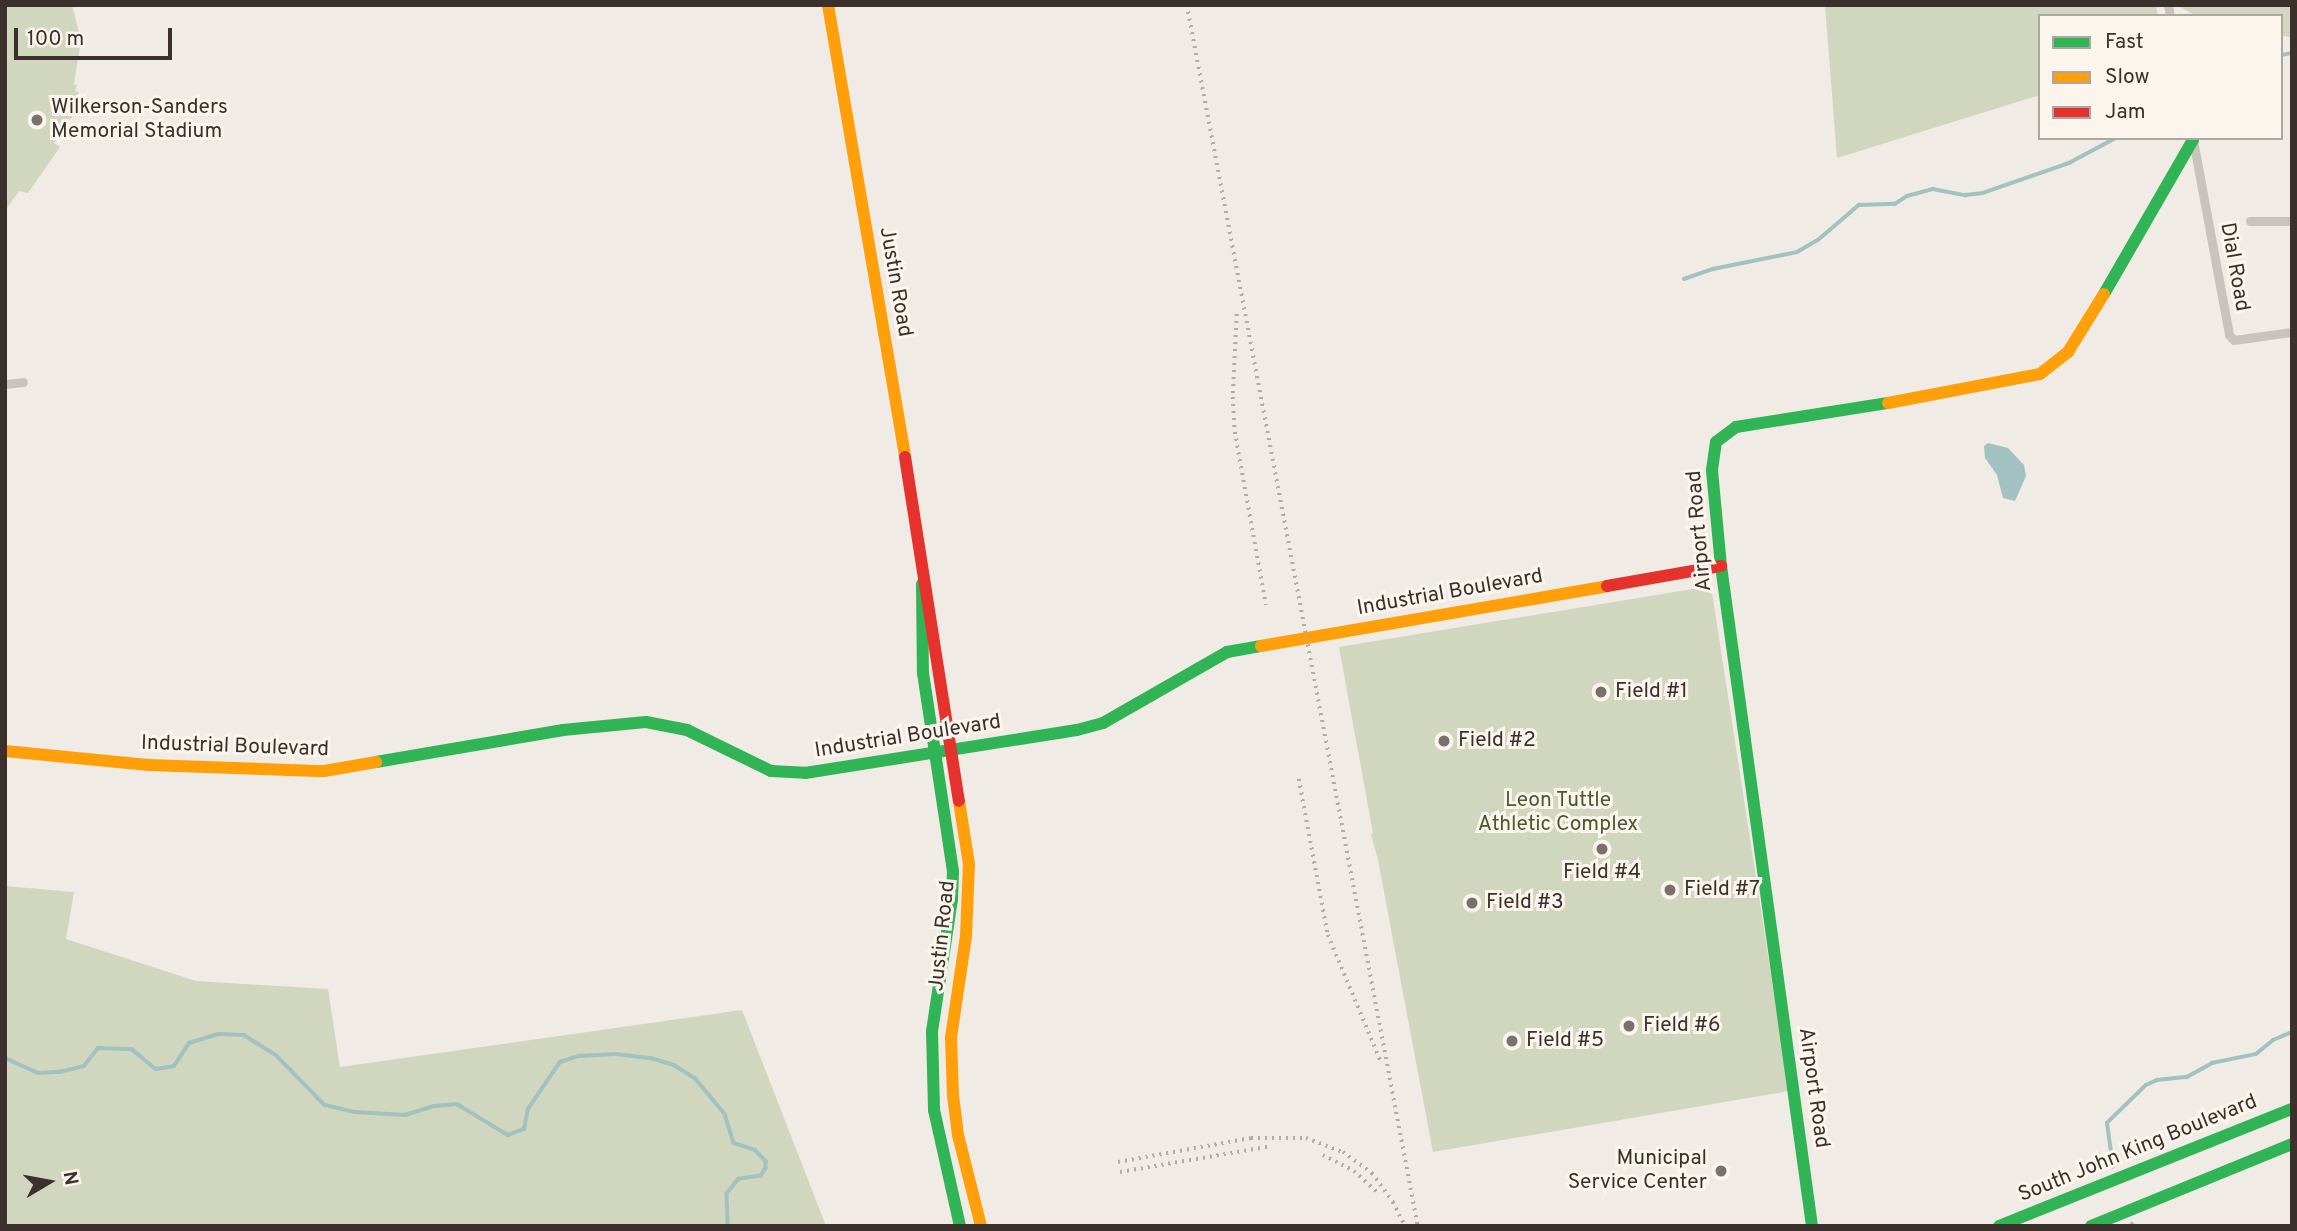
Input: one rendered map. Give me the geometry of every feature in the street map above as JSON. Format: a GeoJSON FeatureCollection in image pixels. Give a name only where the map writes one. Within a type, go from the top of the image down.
{"type":"FeatureCollection","features":[{"type":"Feature","properties":{"kind":"street","name":"Justin Road"},"geometry":{"type":"LineString","coordinates":[[828,5],[924,566],[969,864],[966,936],[951,1038],[953,1095],[958,1135],[981,1226]]}},
{"type":"Feature","properties":{"kind":"street","name":"Airport Road"},"geometry":{"type":"LineString","coordinates":[[1812,1226],[1721,566],[1712,470],[1717,442],[1736,427],[1959,391],[2040,374],[2068,352],[2089,320],[2192,140]]}},
{"type":"Feature","properties":{"kind":"street","name":"Dial Road"},"geometry":{"type":"LineString","coordinates":[[2193,140],[2229,335],[2234,340],[2292,332]]}},
{"type":"Feature","properties":{"kind":"street"},"geometry":{"type":"LineString","coordinates":[[2250,221],[2292,221]]}},
{"type":"Feature","properties":{"kind":"street"},"geometry":{"type":"LineString","coordinates":[[5,384],[23,382]]}},
{"type":"Feature","properties":{"kind":"street","name":"Justin Road"},"geometry":{"type":"LineString","coordinates":[[924,566],[920,607],[923,673],[953,871],[947,934],[932,1032],[932,1075],[934,1110],[960,1226]]}},
{"type":"Feature","properties":{"kind":"street","name":"Industrial Boulevard"},"geometry":{"type":"LineString","coordinates":[[5,751],[148,765],[324,771],[563,730],[646,722],[687,730],[771,771],[805,774],[1077,730],[1102,723],[1227,652],[1721,566]]}},
{"type":"Feature","properties":{"kind":"street"},"geometry":{"type":"LineString","coordinates":[[947,934],[966,936]]}},
{"type":"Feature","properties":{"kind":"street","name":"South John King Boulevard"},"geometry":{"type":"LineString","coordinates":[[1998,1226],[2292,1109]]}},
{"type":"Feature","properties":{"kind":"street"},"geometry":{"type":"LineString","coordinates":[[2091,1226],[2292,1144]]}},
{"type":"Feature","properties":{"kind":"green space","name":"Wilkerson-Sanders Memorial Stadium"},"geometry":{"type":"Polygon","coordinates":[[[5,5],[72,5],[81,40],[74,84],[77,85],[75,90],[85,98],[54,143],[60,147],[28,193],[19,191],[5,211],[5,5]]]}},
{"type":"Feature","properties":{"kind":"green space"},"geometry":{"type":"Polygon","coordinates":[[[1825,5],[2156,5],[2158,14],[2038,14],[2038,96],[1837,158],[1825,5]]]}},
{"type":"Feature","properties":{"kind":"green space"},"geometry":{"type":"Polygon","coordinates":[[[2177,5],[2292,5],[2292,38],[2283,36],[2283,14],[2193,14],[2177,5]]]}},
{"type":"Feature","properties":{"kind":"green space","name":"Leon Tuttle Athletic Complex"},"geometry":{"type":"Polygon","coordinates":[[[1711,586],[1789,1091],[1433,1152],[1371,834],[1373,833],[1339,647],[1711,586]]]}},
{"type":"Feature","properties":{"kind":"green space"},"geometry":{"type":"Polygon","coordinates":[[[5,886],[74,892],[66,939],[196,981],[328,989],[340,1067],[742,1010],[826,1226],[5,1226],[5,886]]]}},
{"type":"Feature","properties":{"kind":"water"},"geometry":{"type":"Polygon","coordinates":[[[1988,443],[2008,448],[2024,465],[2026,476],[2015,501],[2003,498],[1997,475],[1985,458],[1984,446],[1988,443]]]}},
{"type":"Feature","properties":{"kind":"waterway"},"geometry":{"type":"LineString","coordinates":[[2283,55],[2292,53]]}},
{"type":"Feature","properties":{"kind":"waterway"},"geometry":{"type":"LineString","coordinates":[[1684,279],[1713,269],[1797,252],[1818,240],[1859,205],[1895,204],[1907,196],[1933,189],[1965,195],[1983,193],[2069,163],[2112,140]]}},
{"type":"Feature","properties":{"kind":"waterway"},"geometry":{"type":"LineString","coordinates":[[2113,1167],[2107,1123],[2146,1085],[2157,1080],[2187,1077],[2212,1063],[2256,1054],[2273,1040],[2292,1032]]}},
{"type":"Feature","properties":{"kind":"waterway"},"geometry":{"type":"LineString","coordinates":[[5,1058],[38,1073],[60,1072],[84,1066],[98,1048],[132,1049],[156,1069],[174,1066],[189,1043],[219,1034],[244,1035],[276,1055],[325,1105],[355,1112],[405,1115],[435,1106],[457,1104],[508,1135],[524,1129],[528,1109],[560,1062],[579,1056],[616,1054],[651,1058],[674,1065],[696,1079],[725,1114],[734,1143],[755,1150],[766,1161],[766,1168],[761,1176],[739,1179],[727,1194],[728,1226]]}},
{"type":"Feature","properties":{"kind":"railway"},"geometry":{"type":"LineString","coordinates":[[1187,5],[1418,1226]]}},
{"type":"Feature","properties":{"kind":"railway"},"geometry":{"type":"LineString","coordinates":[[1237,314],[1233,397],[1235,432],[1266,605]]}},
{"type":"Feature","properties":{"kind":"railway"},"geometry":{"type":"LineString","coordinates":[[1299,779],[1328,935],[1381,1062]]}},
{"type":"Feature","properties":{"kind":"railway"},"geometry":{"type":"LineString","coordinates":[[1118,1162],[1251,1138],[1306,1138],[1343,1152],[1372,1173],[1393,1202],[1405,1226]]}},
{"type":"Feature","properties":{"kind":"railway"},"geometry":{"type":"LineString","coordinates":[[1120,1172],[1272,1146]]}},
{"type":"Feature","properties":{"kind":"railway"},"geometry":{"type":"LineString","coordinates":[[1323,1155],[1354,1171],[1377,1192]]}},
{"type":"Feature","properties":{"kind":"traffic: fast"},"geometry":{"type":"LineString","coordinates":[[2104,294],[2193,140]]}},
{"type":"Feature","properties":{"kind":"traffic: fast"},"geometry":{"type":"LineString","coordinates":[[1812,1226],[1721,566],[1712,470],[1716,442],[1736,427],[1888,403]]}},
{"type":"Feature","properties":{"kind":"traffic: fast"},"geometry":{"type":"LineString","coordinates":[[922,584],[923,673],[953,871],[952,899],[932,1032],[934,1110],[960,1226]]}},
{"type":"Feature","properties":{"kind":"traffic: fast"},"geometry":{"type":"LineString","coordinates":[[376,762],[563,730],[646,722],[687,730],[771,771],[805,773],[1077,730],[1103,723],[1227,652],[1261,646]]}},
{"type":"Feature","properties":{"kind":"traffic: fast"},"geometry":{"type":"LineString","coordinates":[[1999,1226],[2292,1109]]}},
{"type":"Feature","properties":{"kind":"traffic: fast"},"geometry":{"type":"LineString","coordinates":[[2091,1226],[2292,1144]]}},
{"type":"Feature","properties":{"kind":"traffic: slow"},"geometry":{"type":"LineString","coordinates":[[828,5],[905,457]]}},
{"type":"Feature","properties":{"kind":"traffic: slow"},"geometry":{"type":"LineString","coordinates":[[1888,403],[2040,374],[2068,352],[2104,294]]}},
{"type":"Feature","properties":{"kind":"traffic: slow"},"geometry":{"type":"LineString","coordinates":[[1261,646],[1607,586]]}},
{"type":"Feature","properties":{"kind":"traffic: slow"},"geometry":{"type":"LineString","coordinates":[[5,751],[148,765],[324,771],[376,762]]}},
{"type":"Feature","properties":{"kind":"traffic: slow"},"geometry":{"type":"LineString","coordinates":[[959,801],[969,864],[966,936],[951,1038],[953,1095],[958,1135],[981,1226]]}},
{"type":"Feature","properties":{"kind":"traffic: jam"},"geometry":{"type":"LineString","coordinates":[[905,457],[959,801]]}},
{"type":"Feature","properties":{"kind":"traffic: jam"},"geometry":{"type":"LineString","coordinates":[[1607,586],[1721,566]]}},
{"type":"Feature","properties":{"kind":"place","name":"Wilkerson-Sanders Memorial Stadium"},"geometry":{"type":"Point","coordinates":[37,120]}},
{"type":"Feature","properties":{"kind":"place","name":"Field #1"},"geometry":{"type":"Point","coordinates":[1601,692]}},
{"type":"Feature","properties":{"kind":"place","name":"Field #2"},"geometry":{"type":"Point","coordinates":[1444,741]}},
{"type":"Feature","properties":{"kind":"place","name":"Field #4"},"geometry":{"type":"Point","coordinates":[1602,849]}},
{"type":"Feature","properties":{"kind":"place","name":"Field #7"},"geometry":{"type":"Point","coordinates":[1670,890]}},
{"type":"Feature","properties":{"kind":"place","name":"Field #3"},"geometry":{"type":"Point","coordinates":[1472,903]}},
{"type":"Feature","properties":{"kind":"place","name":"Field #6"},"geometry":{"type":"Point","coordinates":[1629,1026]}},
{"type":"Feature","properties":{"kind":"place","name":"Field #5"},"geometry":{"type":"Point","coordinates":[1512,1041]}},
{"type":"Feature","properties":{"kind":"place","name":"Municipal Service Center"},"geometry":{"type":"Point","coordinates":[1721,1171]}}]}
